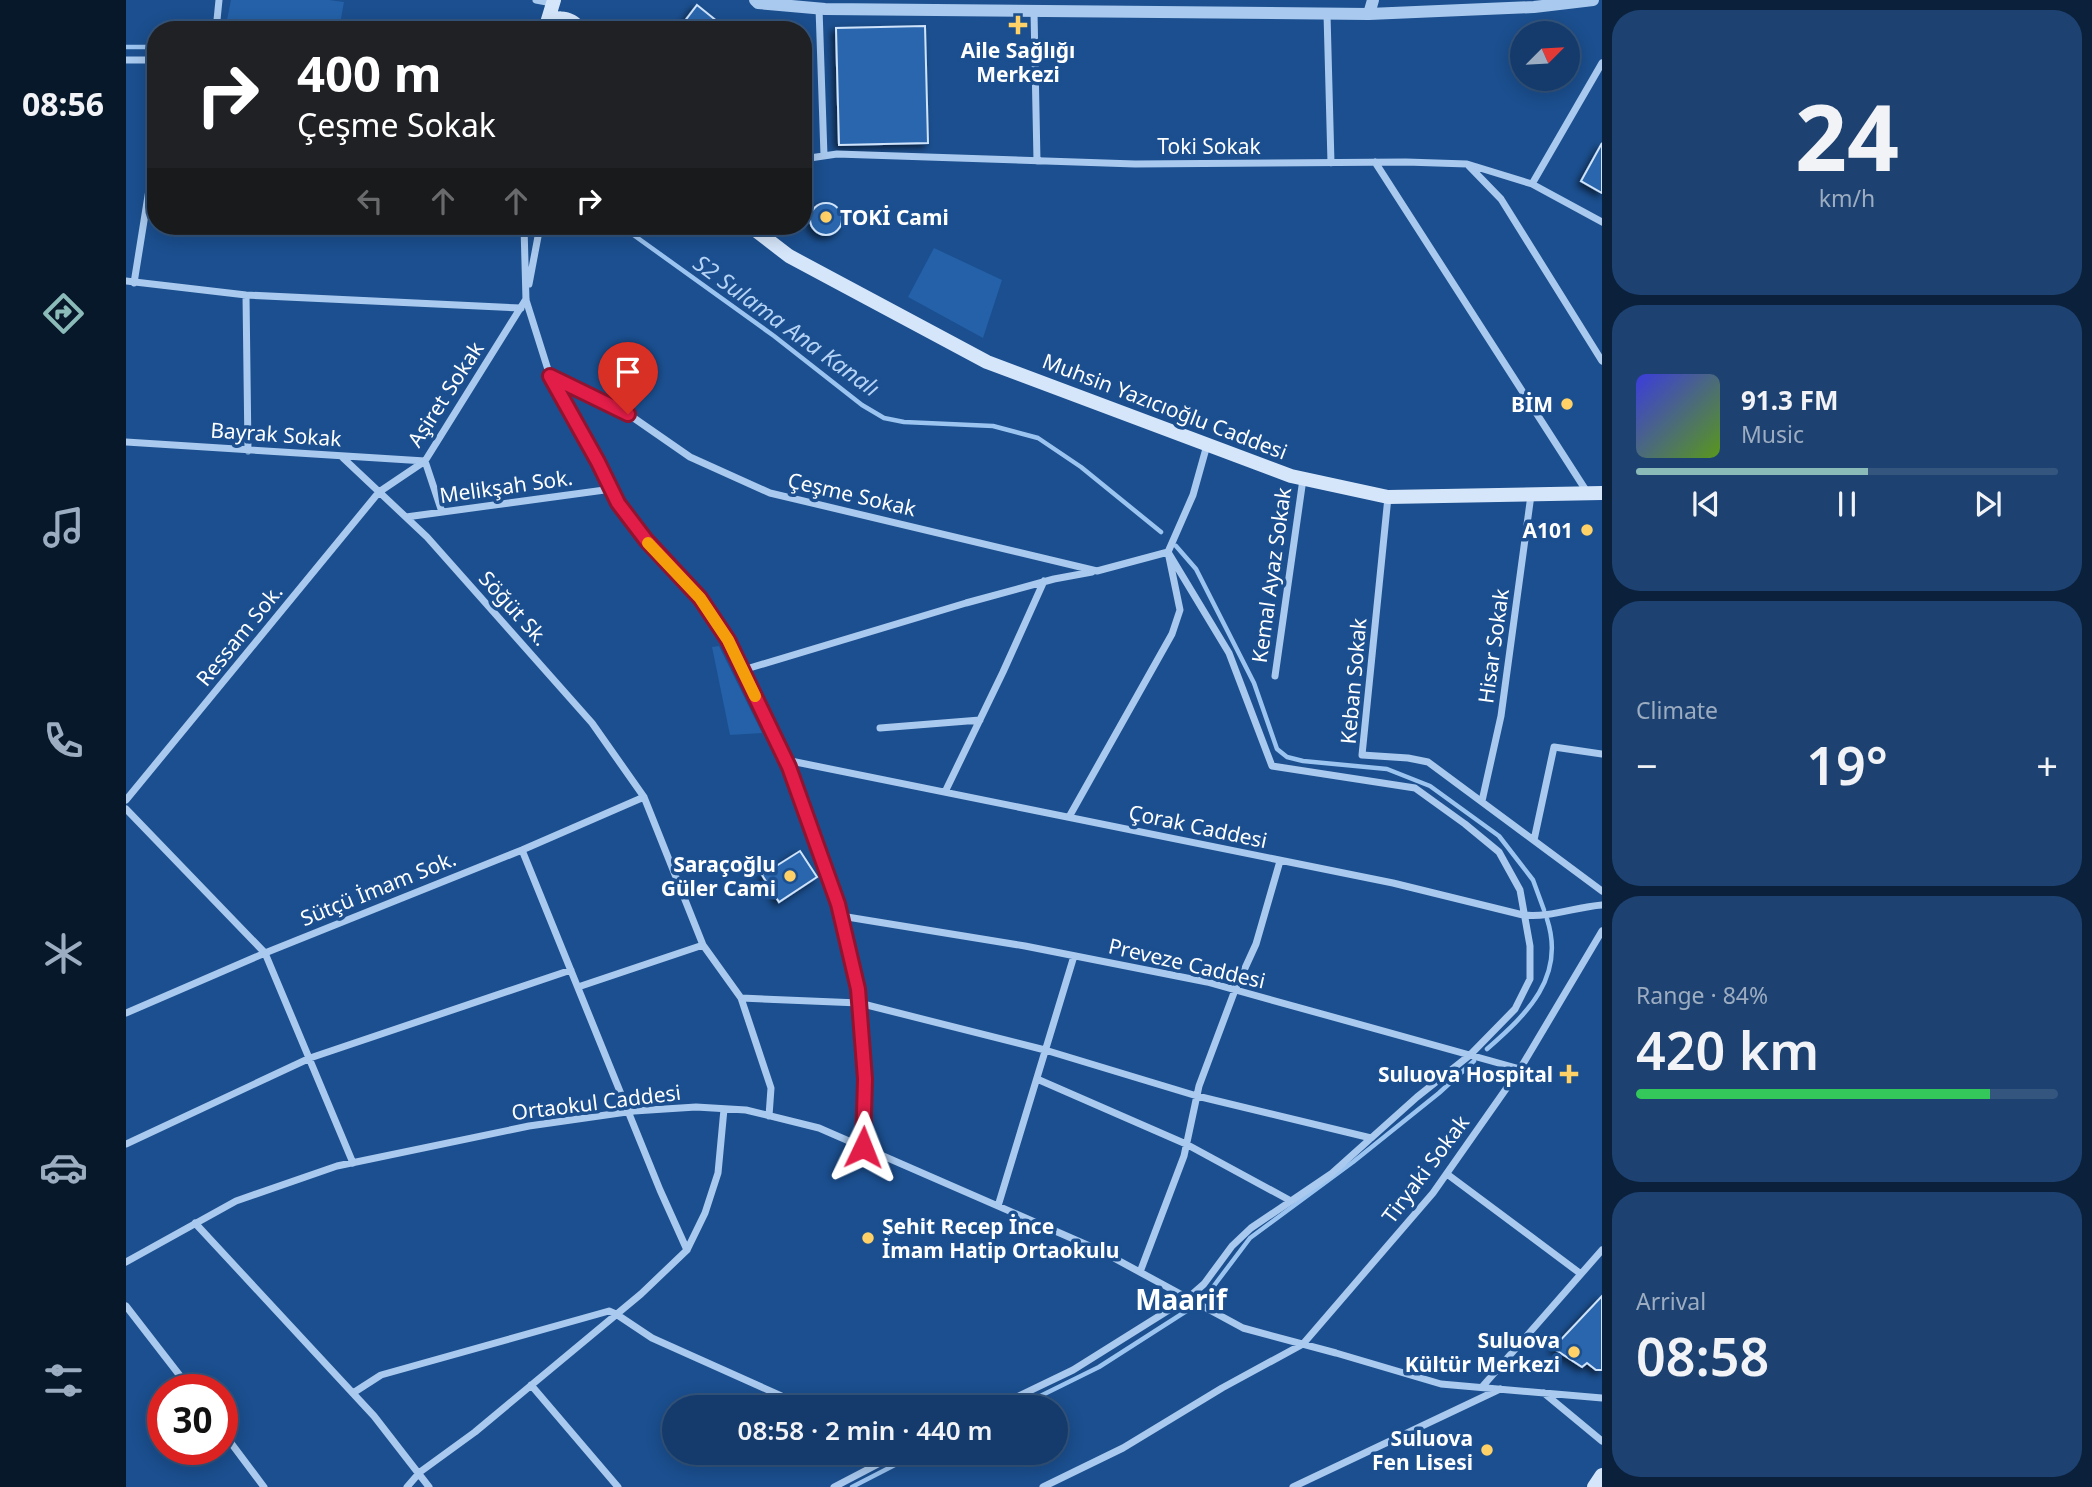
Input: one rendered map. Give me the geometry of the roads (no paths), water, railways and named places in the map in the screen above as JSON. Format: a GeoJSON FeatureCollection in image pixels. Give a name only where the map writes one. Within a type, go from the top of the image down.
{"type":"FeatureCollection","features":[{"type":"Feature","properties":{"kind":"main road"},"geometry":{"type":"LineString","coordinates":[[546,21],[554,2]]}},
{"type":"Feature","properties":{"kind":"main road"},"geometry":{"type":"LineString","coordinates":[[553,21],[566,18],[573,21]]}},
{"type":"Feature","properties":{"kind":"main road","name":"Muhsin Yazıcıoğlu Caddesi"},"geometry":{"type":"LineString","coordinates":[[762,235],[789,256],[987,362],[1291,477],[1388,497],[1595,493]]}},
{"type":"Feature","properties":{"kind":"main road"},"geometry":{"type":"LineString","coordinates":[[1594,1487],[1602,1475]]}},
{"type":"Feature","properties":{"kind":"street"},"geometry":{"type":"LineString","coordinates":[[217,21],[219,0]]}},
{"type":"Feature","properties":{"kind":"street"},"geometry":{"type":"LineString","coordinates":[[536,0],[554,2]]}},
{"type":"Feature","properties":{"kind":"street"},"geometry":{"type":"LineString","coordinates":[[755,0],[758,3],[819,8],[959,5],[1034,12],[1327,14],[1534,7],[1594,0]]}},
{"type":"Feature","properties":{"kind":"street"},"geometry":{"type":"LineString","coordinates":[[1369,14],[1373,0]]}},
{"type":"Feature","properties":{"kind":"street"},"geometry":{"type":"LineString","coordinates":[[819,8],[824,156]]}},
{"type":"Feature","properties":{"kind":"street"},"geometry":{"type":"LineString","coordinates":[[1034,12],[1037,161]]}},
{"type":"Feature","properties":{"kind":"street"},"geometry":{"type":"LineString","coordinates":[[1327,14],[1331,163]]}},
{"type":"Feature","properties":{"kind":"street"},"geometry":{"type":"LineString","coordinates":[[126,60],[147,60]]}},
{"type":"Feature","properties":{"kind":"street"},"geometry":{"type":"LineString","coordinates":[[1532,184],[1602,63]]}},
{"type":"Feature","properties":{"kind":"street","name":"Toki Sokak"},"geometry":{"type":"LineString","coordinates":[[812,158],[837,154],[1135,164],[1467,164],[1532,184],[1602,222]]}},
{"type":"Feature","properties":{"kind":"street"},"geometry":{"type":"LineString","coordinates":[[1375,162],[1595,493]]}},
{"type":"Feature","properties":{"kind":"street"},"geometry":{"type":"LineString","coordinates":[[1467,164],[1500,199],[1602,361]]}},
{"type":"Feature","properties":{"kind":"street"},"geometry":{"type":"LineString","coordinates":[[147,193],[130,282],[246,295],[521,307]]}},
{"type":"Feature","properties":{"kind":"street"},"geometry":{"type":"LineString","coordinates":[[524,235],[526,300],[550,376],[618,503],[646,540],[700,598],[728,640],[786,760],[841,916],[859,1003],[865,1079],[863,1147]]}},
{"type":"Feature","properties":{"kind":"street","name":"Aşiret Sokak"},"geometry":{"type":"LineString","coordinates":[[379,492],[425,461],[526,300],[538,235]]}},
{"type":"Feature","properties":{"kind":"street"},"geometry":{"type":"LineString","coordinates":[[246,295],[247,450]]}},
{"type":"Feature","properties":{"kind":"street","name":"Çeşme Sokak"},"geometry":{"type":"LineString","coordinates":[[550,376],[628,414],[690,457],[769,493],[1097,571],[1168,552]]}},
{"type":"Feature","properties":{"kind":"street","name":"Bayrak Sokak"},"geometry":{"type":"LineString","coordinates":[[126,442],[425,461]]}},
{"type":"Feature","properties":{"kind":"street"},"geometry":{"type":"LineString","coordinates":[[1069,817],[1172,634],[1180,610],[1168,552],[1193,495],[1208,445]]}},
{"type":"Feature","properties":{"kind":"street","name":"Söğüt Sk."},"geometry":{"type":"LineString","coordinates":[[341,456],[406,517],[486,602],[592,723],[644,797]]}},
{"type":"Feature","properties":{"kind":"street"},"geometry":{"type":"LineString","coordinates":[[425,461],[442,512]]}},
{"type":"Feature","properties":{"kind":"street","name":"Kemal Ayaz Sokak"},"geometry":{"type":"LineString","coordinates":[[1275,676],[1303,479]]}},
{"type":"Feature","properties":{"kind":"street","name":"Melikşah Sok."},"geometry":{"type":"LineString","coordinates":[[406,517],[612,489]]}},
{"type":"Feature","properties":{"kind":"street","name":"Ressam Sok."},"geometry":{"type":"LineString","coordinates":[[126,800],[379,492]]}},
{"type":"Feature","properties":{"kind":"street","name":"Hisar Sokak"},"geometry":{"type":"LineString","coordinates":[[1482,801],[1501,716],[1532,494]]}},
{"type":"Feature","properties":{"kind":"street","name":"Keban Sokak"},"geometry":{"type":"LineString","coordinates":[[1388,497],[1362,755],[1428,762],[1602,891]]}},
{"type":"Feature","properties":{"kind":"street"},"geometry":{"type":"LineString","coordinates":[[1021,1395],[1073,1370],[1188,1298],[1205,1284],[1232,1246],[1251,1228],[1331,1174],[1470,1055],[1515,1009],[1530,979],[1530,946],[1520,890],[1499,852],[1415,788],[1272,766],[1229,653],[1168,552]]}},
{"type":"Feature","properties":{"kind":"street"},"geometry":{"type":"LineString","coordinates":[[743,670],[1044,581],[1097,571]]}},
{"type":"Feature","properties":{"kind":"street"},"geometry":{"type":"LineString","coordinates":[[945,792],[1044,581]]}},
{"type":"Feature","properties":{"kind":"street"},"geometry":{"type":"LineString","coordinates":[[880,728],[979,720]]}},
{"type":"Feature","properties":{"kind":"street"},"geometry":{"type":"LineString","coordinates":[[1534,840],[1554,747],[1602,754]]}},
{"type":"Feature","properties":{"kind":"street","name":"Çorak Caddesi"},"geometry":{"type":"LineString","coordinates":[[786,760],[1392,883],[1523,915],[1541,917],[1581,906],[1602,905]]}},
{"type":"Feature","properties":{"kind":"street"},"geometry":{"type":"LineString","coordinates":[[644,797],[703,945],[741,998],[771,1088],[769,1116]]}},
{"type":"Feature","properties":{"kind":"street","name":"Sütçü İmam Sok."},"geometry":{"type":"LineString","coordinates":[[126,1013],[644,797]]}},
{"type":"Feature","properties":{"kind":"street"},"geometry":{"type":"LineString","coordinates":[[126,809],[265,953],[353,1163]]}},
{"type":"Feature","properties":{"kind":"street"},"geometry":{"type":"LineString","coordinates":[[522,850],[687,1250]]}},
{"type":"Feature","properties":{"kind":"street"},"geometry":{"type":"LineString","coordinates":[[1140,1272],[1186,1144],[1197,1096],[1235,990],[1256,944],[1280,861]]}},
{"type":"Feature","properties":{"kind":"street","name":"Preveze Caddesi"},"geometry":{"type":"LineString","coordinates":[[841,916],[1207,982],[1520,1069]]}},
{"type":"Feature","properties":{"kind":"street","name":"Tiryaki Sokak"},"geometry":{"type":"LineString","coordinates":[[1303,1344],[1447,1174],[1520,1069],[1602,931]]}},
{"type":"Feature","properties":{"kind":"street"},"geometry":{"type":"LineString","coordinates":[[578,987],[703,945]]}},
{"type":"Feature","properties":{"kind":"street"},"geometry":{"type":"LineString","coordinates":[[998,1206],[1074,956]]}},
{"type":"Feature","properties":{"kind":"street"},"geometry":{"type":"LineString","coordinates":[[126,1144],[310,1058],[571,970]]}},
{"type":"Feature","properties":{"kind":"street"},"geometry":{"type":"LineString","coordinates":[[741,998],[859,1003],[1045,1050],[1197,1096],[1371,1138]]}},
{"type":"Feature","properties":{"kind":"street"},"geometry":{"type":"LineString","coordinates":[[1037,1079],[1186,1144],[1291,1201]]}},
{"type":"Feature","properties":{"kind":"street","name":"Ortaokul Caddesi"},"geometry":{"type":"LineString","coordinates":[[126,1262],[236,1200],[353,1163],[529,1126],[629,1112],[695,1107],[746,1110],[819,1128],[1101,1251],[1243,1328],[1441,1384],[1602,1398]]}},
{"type":"Feature","properties":{"kind":"street"},"geometry":{"type":"LineString","coordinates":[[407,1487],[420,1472],[475,1432],[641,1294],[687,1250],[705,1213],[718,1174],[724,1109]]}},
{"type":"Feature","properties":{"kind":"street"},"geometry":{"type":"LineString","coordinates":[[1447,1174],[1581,1274]]}},
{"type":"Feature","properties":{"kind":"street"},"geometry":{"type":"LineString","coordinates":[[195,1223],[353,1393],[420,1472],[429,1487]]}},
{"type":"Feature","properties":{"kind":"street"},"geometry":{"type":"LineString","coordinates":[[1482,1387],[1602,1250]]}},
{"type":"Feature","properties":{"kind":"street"},"geometry":{"type":"LineString","coordinates":[[126,1306],[179,1374]]}},
{"type":"Feature","properties":{"kind":"street"},"geometry":{"type":"LineString","coordinates":[[353,1393],[381,1375],[609,1311],[652,1338],[779,1395]]}},
{"type":"Feature","properties":{"kind":"street"},"geometry":{"type":"LineString","coordinates":[[1043,1487],[1124,1448],[1222,1388],[1303,1344]]}},
{"type":"Feature","properties":{"kind":"street"},"geometry":{"type":"LineString","coordinates":[[531,1385],[618,1487]]}},
{"type":"Feature","properties":{"kind":"street"},"geometry":{"type":"LineString","coordinates":[[1293,1487],[1500,1389]]}},
{"type":"Feature","properties":{"kind":"street"},"geometry":{"type":"LineString","coordinates":[[1544,1392],[1602,1441]]}},
{"type":"Feature","properties":{"kind":"street"},"geometry":{"type":"LineString","coordinates":[[238,1452],[264,1487]]}},
{"type":"Feature","properties":{"kind":"street"},"geometry":{"type":"LineString","coordinates":[[834,1487],[876,1465]]}},
{"type":"Feature","properties":{"kind":"waterway","name":"S2 Sulama Ana Kanalı"},"geometry":{"type":"LineString","coordinates":[[126,47],[147,47]]}},
{"type":"Feature","properties":{"kind":"waterway","name":"S2 Sulama Ana Kanalı"},"geometry":{"type":"LineString","coordinates":[[634,235],[774,336],[862,405],[884,418],[904,422],[993,426],[1038,438],[1081,467],[1161,532]]}},
{"type":"Feature","properties":{"kind":"waterway","name":"S2 Sulama Ana Kanalı"},"geometry":{"type":"LineString","coordinates":[[1176,546],[1196,569],[1254,683],[1277,749],[1287,757],[1303,761],[1387,769],[1430,786],[1499,836],[1533,880],[1544,910]]}},
{"type":"Feature","properties":{"kind":"waterway","name":"S2 Sulama Ana Kanalı"},"geometry":{"type":"LineString","coordinates":[[1487,1049],[1529,1008],[1547,976],[1552,940],[1547,919]]}},
{"type":"Feature","properties":{"kind":"waterway","name":"S2 Sulama Ana Kanalı"},"geometry":{"type":"LineString","coordinates":[[1204,1296],[1250,1238],[1353,1162],[1439,1093],[1474,1061]]}},
{"type":"Feature","properties":{"kind":"waterway","name":"S2 Sulama Ana Kanalı"},"geometry":{"type":"LineString","coordinates":[[1042,1395],[1099,1367],[1188,1310]]}},
{"type":"Feature","properties":{"kind":"waterway","name":"S2 Sulama Ana Kanalı"},"geometry":{"type":"LineString","coordinates":[[852,1487],[895,1465]]}},
{"type":"Feature","properties":{"kind":"place","name":"Aile Sağlığı Merkezi"},"geometry":{"type":"Point","coordinates":[1018,25]}},
{"type":"Feature","properties":{"kind":"place","name":"TOKİ Cami"},"geometry":{"type":"Point","coordinates":[826,217]}},
{"type":"Feature","properties":{"kind":"place","name":"BİM"},"geometry":{"type":"Point","coordinates":[1567,404]}},
{"type":"Feature","properties":{"kind":"place","name":"A101"},"geometry":{"type":"Point","coordinates":[1587,530]}},
{"type":"Feature","properties":{"kind":"place","name":"Saraçoğlu Güler Cami"},"geometry":{"type":"Point","coordinates":[790,876]}},
{"type":"Feature","properties":{"kind":"place","name":"Suluova Hospital"},"geometry":{"type":"Point","coordinates":[1569,1074]}},
{"type":"Feature","properties":{"kind":"place","name":"Şehit Recep İnce İmam Hatip Ortaokulu"},"geometry":{"type":"Point","coordinates":[868,1238]}},
{"type":"Feature","properties":{"kind":"place","name":"Suluova Kültür Merkezi"},"geometry":{"type":"Point","coordinates":[1574,1352]}},
{"type":"Feature","properties":{"kind":"place","name":"Suluova Fen Lisesi"},"geometry":{"type":"Point","coordinates":[1487,1450]}},
{"type":"Feature","properties":{"kind":"district","name":"Maarif"},"geometry":{"type":"Point","coordinates":[1181,1299]}}]}
